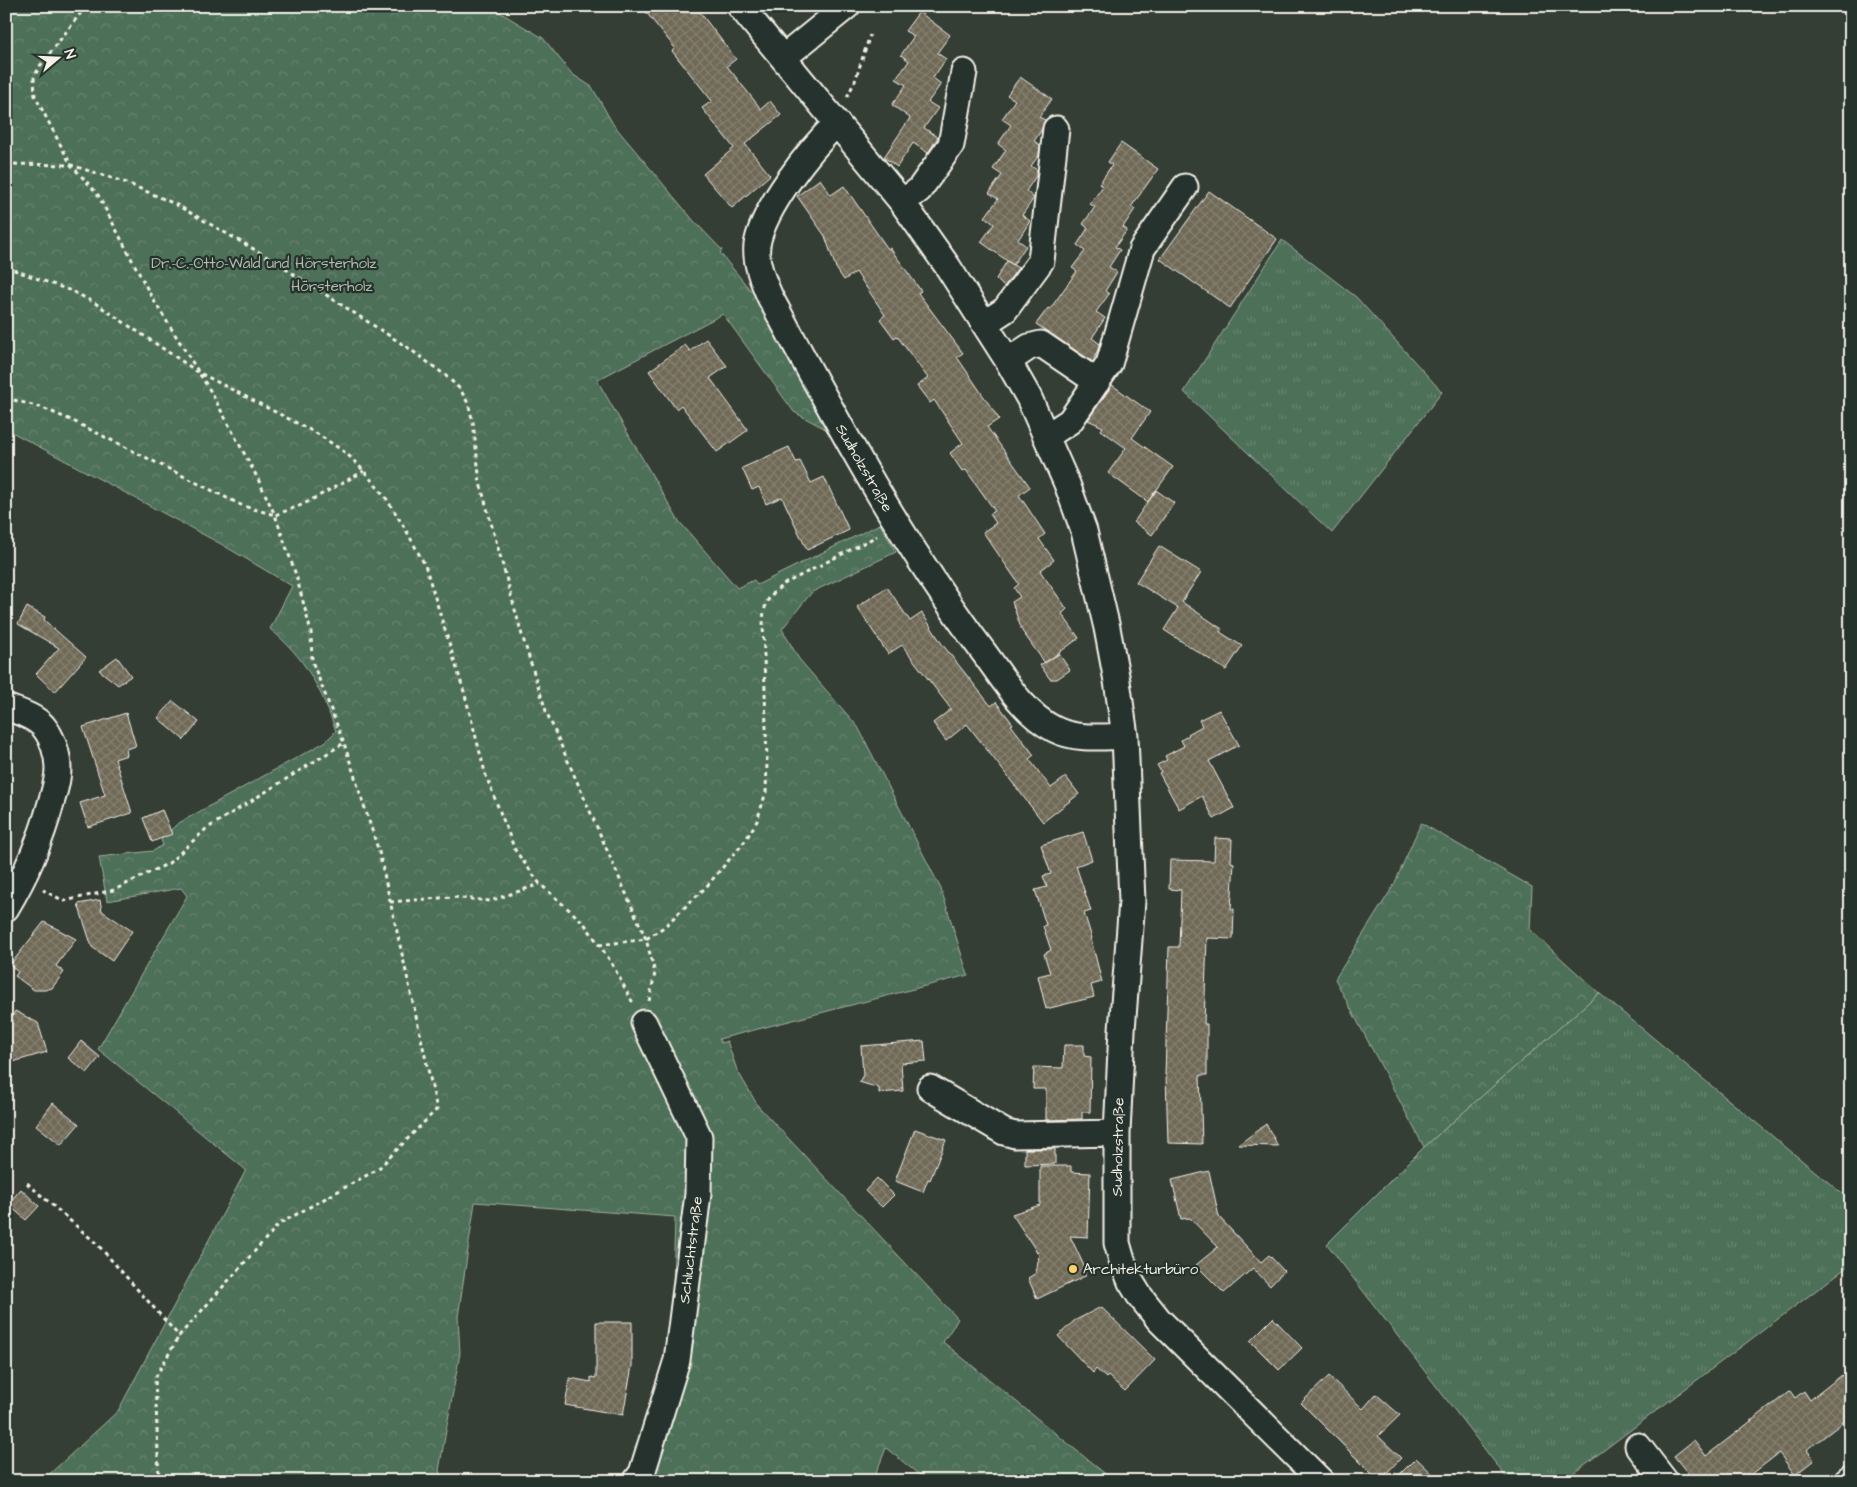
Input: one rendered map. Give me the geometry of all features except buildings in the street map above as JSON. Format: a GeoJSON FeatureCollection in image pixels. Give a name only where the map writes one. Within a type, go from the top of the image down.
{"type":"FeatureCollection","features":[{"type":"Feature","properties":{"kind":"street","name":"Sudholzstraße"},"geometry":{"type":"LineString","coordinates":[[740,6],[902,202],[985,323],[1029,398],[1047,436],[1084,531],[1107,628],[1117,681],[1124,736],[1132,901],[1122,1030],[1117,1133],[1118,1243],[1121,1257],[1131,1282],[1159,1320],[1321,1481]]}},
{"type":"Feature","properties":{"kind":"street"},"geometry":{"type":"LineString","coordinates":[[783,58],[847,6]]}},
{"type":"Feature","properties":{"kind":"street"},"geometry":{"type":"LineString","coordinates":[[902,202],[919,190],[951,145],[964,72]]}},
{"type":"Feature","properties":{"kind":"street","name":"Sudholzstraße"},"geometry":{"type":"LineString","coordinates":[[832,118],[822,137],[801,162],[767,216],[757,245],[759,269],[770,297],[832,412],[897,526],[974,639],[1030,711],[1054,729],[1073,736],[1124,736]]}},
{"type":"Feature","properties":{"kind":"street"},"geometry":{"type":"LineString","coordinates":[[985,323],[1005,310],[1041,261],[1056,129]]}},
{"type":"Feature","properties":{"kind":"street"},"geometry":{"type":"LineString","coordinates":[[1047,436],[1070,421],[1109,364],[1142,249],[1185,187]]}},
{"type":"Feature","properties":{"kind":"street"},"geometry":{"type":"LineString","coordinates":[[1008,361],[1029,347],[1041,344],[1097,382]]}},
{"type":"Feature","properties":{"kind":"street"},"geometry":{"type":"LineString","coordinates":[[6,707],[34,718],[42,725],[54,746],[58,770],[57,784],[32,859],[6,908]]}},
{"type":"Feature","properties":{"kind":"street","name":"Schluchtstraße"},"geometry":{"type":"LineString","coordinates":[[636,1481],[642,1473],[677,1360],[698,1194],[699,1166],[699,1137],[644,1023]]}},
{"type":"Feature","properties":{"kind":"street"},"geometry":{"type":"LineString","coordinates":[[930,1088],[1004,1132],[1015,1135],[1117,1133]]}},
{"type":"Feature","properties":{"kind":"street"},"geometry":{"type":"LineString","coordinates":[[1638,1446],[1665,1481]]}},
{"type":"Feature","properties":{"kind":"street"},"geometry":{"type":"LineString","coordinates":[[1846,1481],[1851,1478]]}},
{"type":"Feature","properties":{"kind":"path"},"geometry":{"type":"LineString","coordinates":[[86,6],[40,66],[34,77],[35,96],[71,165],[96,193],[151,296],[211,392],[257,477],[275,515],[296,575],[311,632],[312,661],[344,743],[379,852],[437,1109],[378,1169],[280,1224],[179,1336],[155,1378],[159,1481]]}},
{"type":"Feature","properties":{"kind":"path"},"geometry":{"type":"LineString","coordinates":[[832,118],[847,97],[855,81],[870,35]]}},
{"type":"Feature","properties":{"kind":"path"},"geometry":{"type":"LineString","coordinates":[[6,164],[71,165],[127,183],[175,204],[264,255],[407,347],[445,375],[460,389],[468,403],[473,422],[480,484],[522,635],[546,711],[646,939],[655,974],[644,1023]]}},
{"type":"Feature","properties":{"kind":"path"},"geometry":{"type":"LineString","coordinates":[[6,267],[74,292],[103,308],[198,372],[316,433],[346,453],[364,471],[386,498],[406,530],[424,565],[465,695],[486,776],[515,850],[540,884],[584,923],[611,962],[644,1023]]}},
{"type":"Feature","properties":{"kind":"path"},"geometry":{"type":"LineString","coordinates":[[6,398],[40,407],[63,417],[168,467],[243,506],[275,515],[304,504],[364,471]]}},
{"type":"Feature","properties":{"kind":"path"},"geometry":{"type":"LineString","coordinates":[[599,945],[646,939],[664,927],[706,887],[745,840],[757,821],[766,792],[767,763],[763,620],[764,605],[771,595],[784,584],[897,526]]}},
{"type":"Feature","properties":{"kind":"path"},"geometry":{"type":"LineString","coordinates":[[22,879],[64,901],[114,890],[169,863],[206,829],[344,743]]}},
{"type":"Feature","properties":{"kind":"path"},"geometry":{"type":"LineString","coordinates":[[390,902],[452,897],[490,901],[540,884]]}},
{"type":"Feature","properties":{"kind":"path"},"geometry":{"type":"LineString","coordinates":[[27,1183],[97,1244],[179,1336]]}},
{"type":"Feature","properties":{"kind":"green space","name":"Hörsterholz"},"geometry":{"type":"Polygon","coordinates":[[[6,6],[489,6],[543,38],[572,74],[592,87],[613,124],[694,221],[722,250],[720,253],[756,297],[831,432],[794,412],[723,314],[597,380],[678,520],[737,588],[754,580],[757,585],[880,524],[896,552],[812,592],[782,629],[799,659],[858,727],[941,889],[968,975],[719,1039],[721,1043],[727,1041],[737,1070],[758,1106],[958,1319],[943,1342],[1114,1481],[927,1481],[886,1448],[873,1481],[656,1481],[654,1478],[670,1389],[675,1217],[475,1202],[458,1317],[460,1353],[439,1470],[442,1481],[42,1481],[118,1411],[246,1170],[98,1049],[187,896],[181,888],[107,901],[99,857],[153,851],[163,845],[161,840],[177,824],[325,742],[336,731],[318,688],[310,675],[293,651],[270,629],[292,586],[221,544],[6,429],[6,6]]]}},
{"type":"Feature","properties":{"kind":"green space"},"geometry":{"type":"Polygon","coordinates":[[[1282,240],[1356,297],[1442,392],[1332,533],[1184,392],[1282,240]]]}},
{"type":"Feature","properties":{"kind":"green space"},"geometry":{"type":"Polygon","coordinates":[[[1421,823],[1532,887],[1530,930],[1599,993],[1424,1147],[1335,979],[1394,885],[1421,823]]]}},
{"type":"Feature","properties":{"kind":"green space"},"geometry":{"type":"Polygon","coordinates":[[[1599,993],[1851,1201],[1851,1264],[1563,1481],[1509,1481],[1327,1244],[1424,1147],[1599,993]]]}},
{"type":"Feature","properties":{"kind":"place","name":"Architekturbüro"},"geometry":{"type":"Point","coordinates":[1073,1269]}},
{"type":"Feature","properties":{"kind":"park label","name":"Dr.-C.-Otto-Wald und Hörsterholz"},"geometry":{"type":"Point","coordinates":[264,263]}}]}
